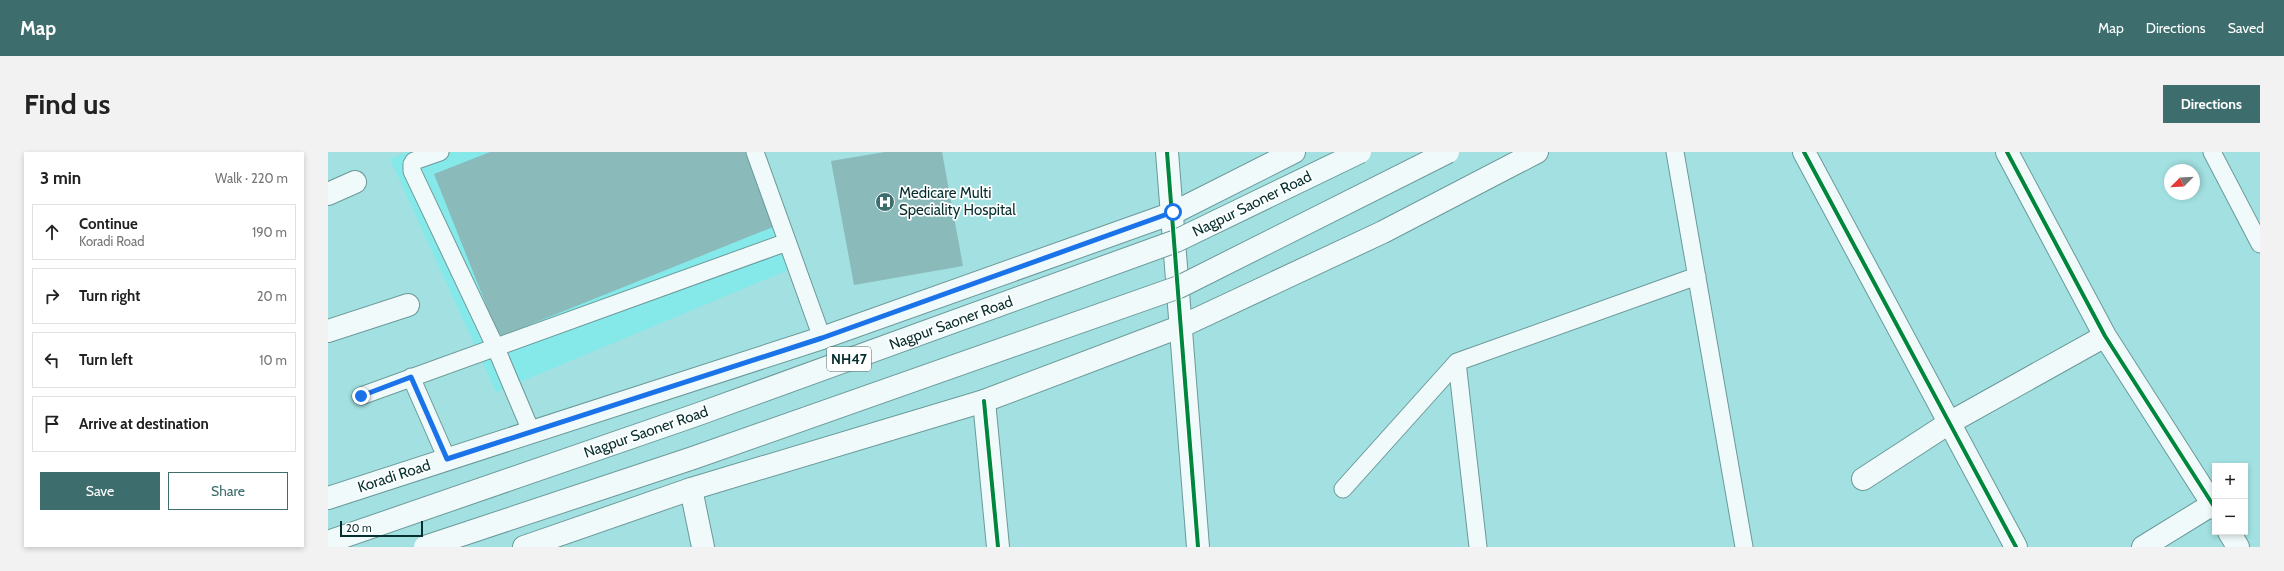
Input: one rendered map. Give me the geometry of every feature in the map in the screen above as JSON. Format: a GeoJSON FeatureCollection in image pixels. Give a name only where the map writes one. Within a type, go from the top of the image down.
{"type":"FeatureCollection","features":[{"type":"Feature","properties":{"kind":"main road"},"geometry":{"type":"LineString","coordinates":[[1167,152],[1182,326],[1198,547]]}},
{"type":"Feature","properties":{"kind":"main road","name":"Koradi Road"},"geometry":{"type":"LineString","coordinates":[[328,498],[822,338],[1173,212],[1294,152]]}},
{"type":"Feature","properties":{"kind":"main road","name":"Nagpur Saoner Road"},"geometry":{"type":"LineString","coordinates":[[328,542],[689,418],[1176,241],[1360,152]]}},
{"type":"Feature","properties":{"kind":"main road"},"geometry":{"type":"LineString","coordinates":[[425,547],[693,458],[1179,287],[1448,152]]}},
{"type":"Feature","properties":{"kind":"main road"},"geometry":{"type":"LineString","coordinates":[[524,547],[691,489],[984,401],[1182,326],[1383,232],[1537,152]]}},
{"type":"Feature","properties":{"kind":"main road"},"geometry":{"type":"LineString","coordinates":[[1804,152],[2016,547]]}},
{"type":"Feature","properties":{"kind":"main road"},"geometry":{"type":"LineString","coordinates":[[2007,152],[2105,336],[2212,503]]}},
{"type":"Feature","properties":{"kind":"main road"},"geometry":{"type":"LineString","coordinates":[[328,194],[355,182]]}},
{"type":"Feature","properties":{"kind":"main road"},"geometry":{"type":"LineString","coordinates":[[328,331],[408,304]]}},
{"type":"Feature","properties":{"kind":"main road"},"geometry":{"type":"LineString","coordinates":[[1863,479],[1949,423],[2105,336]]}},
{"type":"Feature","properties":{"kind":"main road"},"geometry":{"type":"LineString","coordinates":[[984,401],[998,547]]}},
{"type":"Feature","properties":{"kind":"main road"},"geometry":{"type":"LineString","coordinates":[[691,489],[703,547]]}},
{"type":"Feature","properties":{"kind":"main road"},"geometry":{"type":"LineString","coordinates":[[2143,547],[2212,507]]}},
{"type":"Feature","properties":{"kind":"main road"},"geometry":{"type":"LineString","coordinates":[[2231,535],[2238,547]]}},
{"type":"Feature","properties":{"kind":"lane"},"geometry":{"type":"LineString","coordinates":[[440,152],[414,161],[412,164],[412,170],[495,346],[531,431]]}},
{"type":"Feature","properties":{"kind":"lane"},"geometry":{"type":"LineString","coordinates":[[755,152],[822,338]]}},
{"type":"Feature","properties":{"kind":"lane"},"geometry":{"type":"LineString","coordinates":[[1675,152],[1744,547]]}},
{"type":"Feature","properties":{"kind":"lane"},"geometry":{"type":"LineString","coordinates":[[2212,152],[2260,244]]}},
{"type":"Feature","properties":{"kind":"lane"},"geometry":{"type":"LineString","coordinates":[[361,396],[495,346],[787,242]]}},
{"type":"Feature","properties":{"kind":"lane"},"geometry":{"type":"LineString","coordinates":[[1343,489],[1457,362],[1696,276]]}},
{"type":"Feature","properties":{"kind":"lane"},"geometry":{"type":"LineString","coordinates":[[1457,362],[1478,547]]}},
{"type":"Feature","properties":{"kind":"lane"},"geometry":{"type":"LineString","coordinates":[[411,377],[447,459]]}},
{"type":"Feature","properties":{"kind":"shaded area"},"geometry":{"type":"Polygon","coordinates":[[[407,152],[756,152],[805,263],[496,392],[390,159],[407,152]]]}},
{"type":"Feature","properties":{"kind":"building"},"geometry":{"type":"Polygon","coordinates":[[[490,152],[749,152],[778,225],[499,337],[434,174],[490,152]]]}},
{"type":"Feature","properties":{"kind":"building"},"geometry":{"type":"Polygon","coordinates":[[[885,152],[942,152],[963,266],[854,285],[831,161],[885,152]]]}},
{"type":"Feature","properties":{"kind":"cycle path"},"geometry":{"type":"LineString","coordinates":[[1167,152],[1198,547]]}},
{"type":"Feature","properties":{"kind":"cycle path"},"geometry":{"type":"LineString","coordinates":[[1804,152],[2016,547]]}},
{"type":"Feature","properties":{"kind":"cycle path"},"geometry":{"type":"LineString","coordinates":[[2007,152],[2105,336],[2212,503]]}},
{"type":"Feature","properties":{"kind":"cycle path"},"geometry":{"type":"LineString","coordinates":[[984,401],[998,547]]}},
{"type":"Feature","properties":{"kind":"place","name":"Medicare Multi Speciality Hospital"},"geometry":{"type":"Point","coordinates":[885,202]}},
{"type":"Feature","properties":{"kind":"route"},"geometry":{"type":"LineString","coordinates":[[361,396],[411,377],[447,459],[822,338],[1173,212]]}}]}
